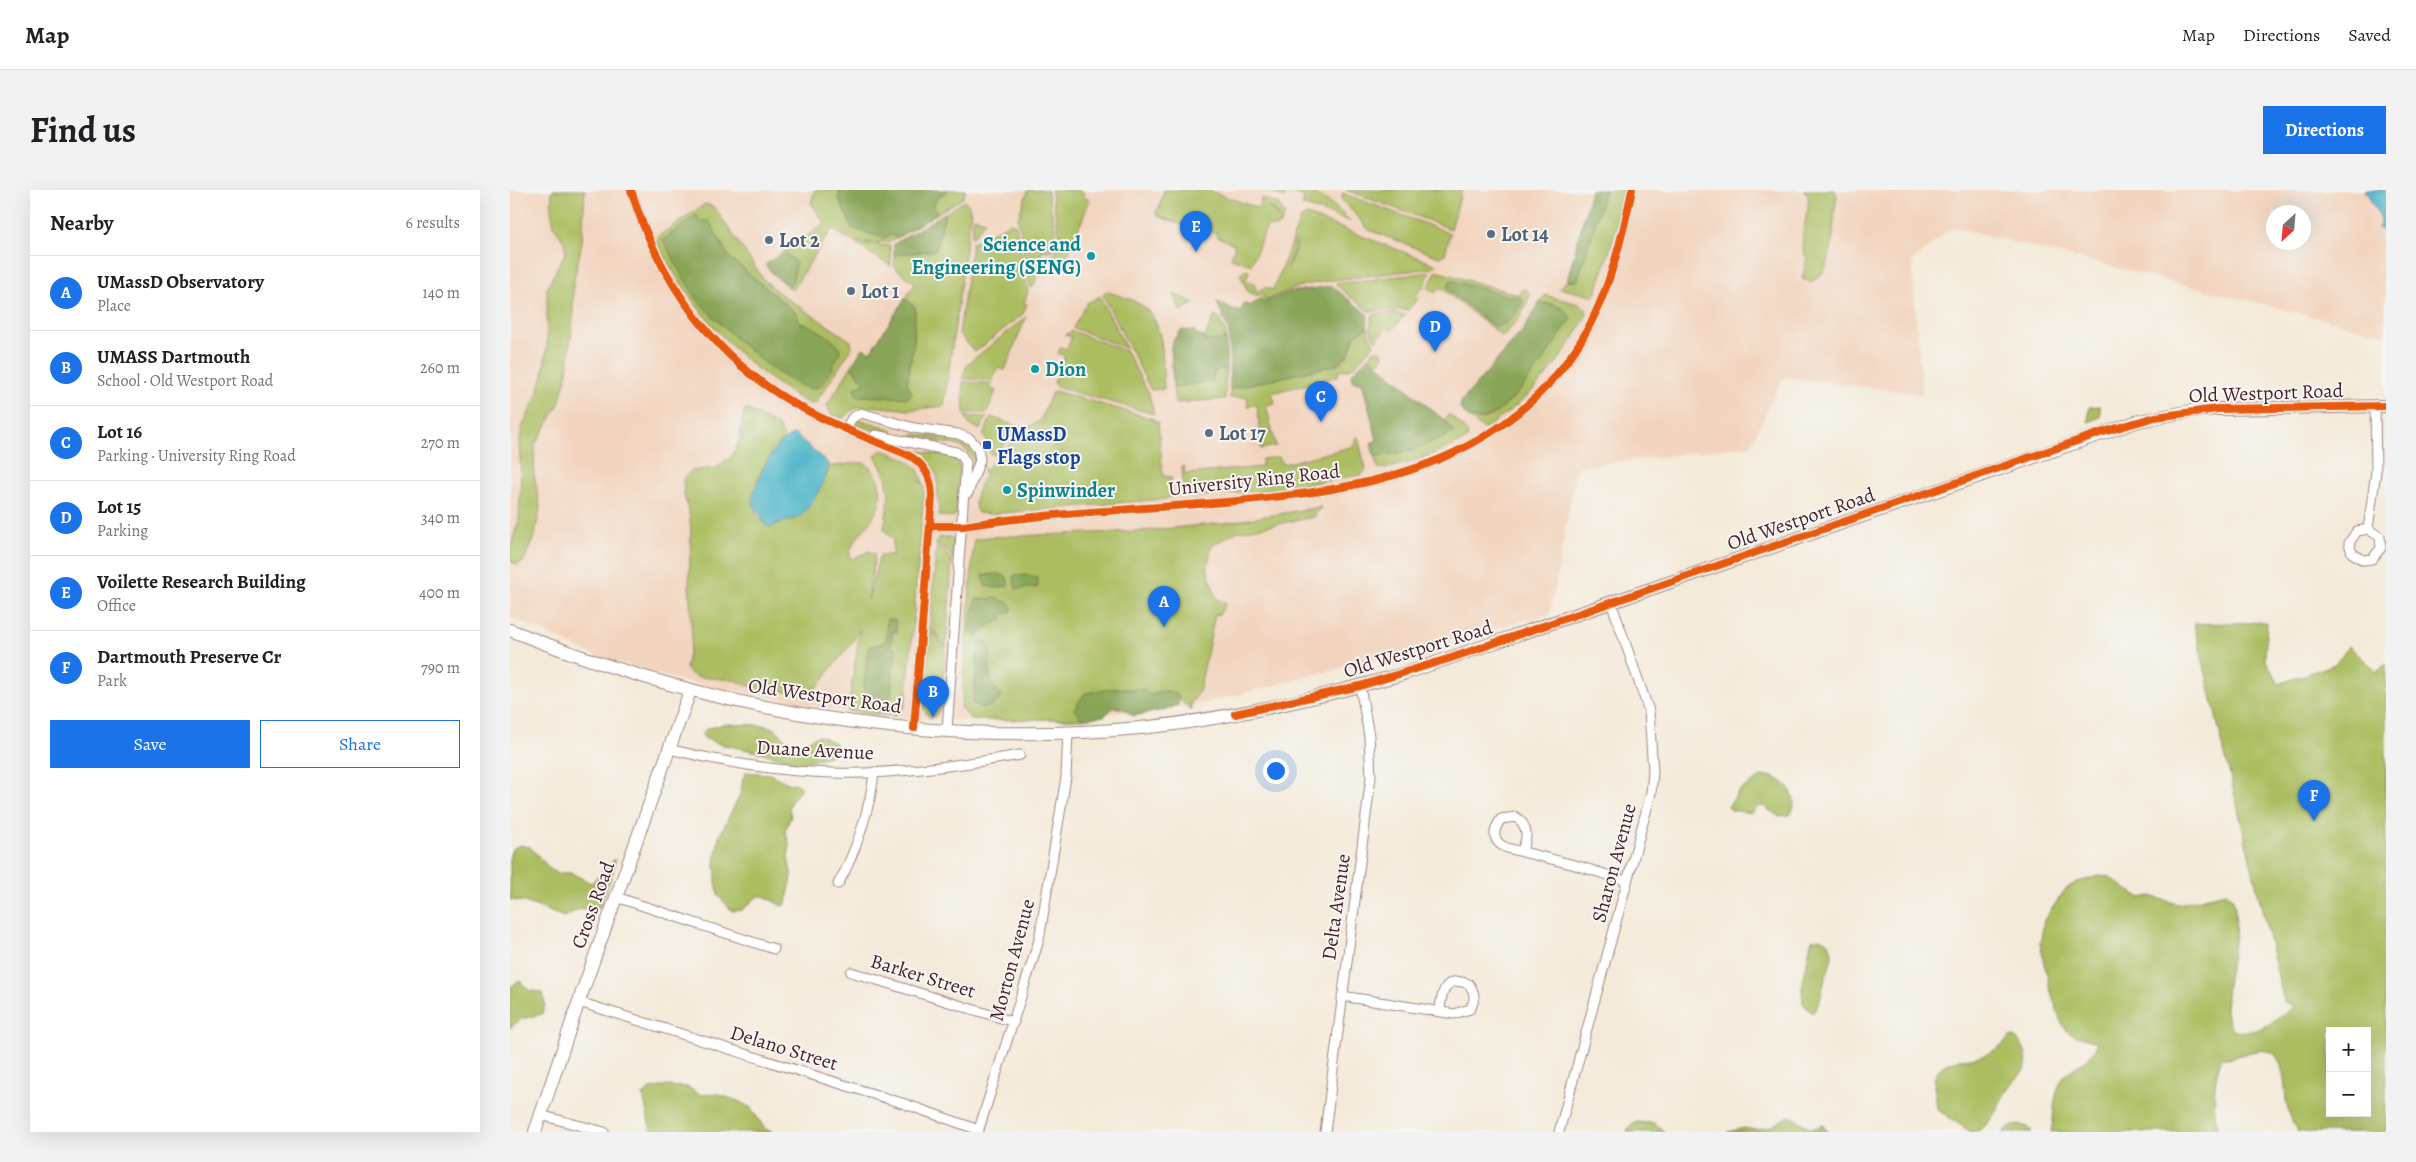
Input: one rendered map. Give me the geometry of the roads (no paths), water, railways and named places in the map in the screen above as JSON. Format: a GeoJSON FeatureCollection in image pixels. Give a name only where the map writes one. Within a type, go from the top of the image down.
{"type":"FeatureCollection","features":[{"type":"Feature","properties":{"kind":"main road","name":"Old Westport Road"},"geometry":{"type":"LineString","coordinates":[[510,630],[598,664],[690,691],[795,714],[914,728],[977,732],[1068,733],[1142,728],[1214,718],[1300,702],[1452,658],[2000,467],[2139,421],[2191,411],[2217,409],[2381,406]]}},
{"type":"Feature","properties":{"kind":"main road","name":"Cross Road"},"geometry":{"type":"LineString","coordinates":[[535,1132],[579,1002],[690,691]]}},
{"type":"Feature","properties":{"kind":"street"},"geometry":{"type":"LineString","coordinates":[[631,190],[641,223],[660,264],[684,303],[712,337],[764,384],[801,408],[908,455],[921,464],[931,484],[930,526],[914,728]]}},
{"type":"Feature","properties":{"kind":"street","name":"University Ring Road"},"geometry":{"type":"LineString","coordinates":[[930,526],[963,526],[1305,494],[1395,475],[1457,453],[1498,428],[1525,408],[1546,388],[1575,350],[1602,297],[1622,234],[1632,190]]}},
{"type":"Feature","properties":{"kind":"street"},"geometry":{"type":"LineString","coordinates":[[2368,529],[2376,471],[2381,406]]}},
{"type":"Feature","properties":{"kind":"street"},"geometry":{"type":"LineString","coordinates":[[846,428],[852,418],[861,413],[908,427],[958,434],[970,439],[978,448],[980,460],[964,504]]}},
{"type":"Feature","properties":{"kind":"street"},"geometry":{"type":"LineString","coordinates":[[846,428],[885,439],[959,454],[967,466],[947,730]]}},
{"type":"Feature","properties":{"kind":"street","name":"Sharon Avenue"},"geometry":{"type":"LineString","coordinates":[[1559,1132],[1651,793],[1653,752],[1649,711],[1612,602]]}},
{"type":"Feature","properties":{"kind":"street","name":"Delta Avenue"},"geometry":{"type":"LineString","coordinates":[[1325,1132],[1371,777],[1369,736],[1360,686]]}},
{"type":"Feature","properties":{"kind":"street","name":"Morton Avenue"},"geometry":{"type":"LineString","coordinates":[[979,1131],[1039,940],[1066,776],[1068,733]]}},
{"type":"Feature","properties":{"kind":"street","name":"Duane Avenue"},"geometry":{"type":"LineString","coordinates":[[668,749],[728,762],[834,773],[874,772],[974,763],[1020,755]]}},
{"type":"Feature","properties":{"kind":"street"},"geometry":{"type":"LineString","coordinates":[[838,884],[849,866],[872,795],[874,772]]}},
{"type":"Feature","properties":{"kind":"street"},"geometry":{"type":"LineString","coordinates":[[1521,851],[1627,881]]}},
{"type":"Feature","properties":{"kind":"street"},"geometry":{"type":"LineString","coordinates":[[616,897],[774,949]]}},
{"type":"Feature","properties":{"kind":"street","name":"Barker Street"},"geometry":{"type":"LineString","coordinates":[[851,972],[1014,1022]]}},
{"type":"Feature","properties":{"kind":"street"},"geometry":{"type":"LineString","coordinates":[[1342,996],[1454,1014],[1470,1009],[1474,1002],[1474,993],[1469,984],[1455,981],[1445,987],[1440,996],[1440,1011]]}},
{"type":"Feature","properties":{"kind":"street","name":"Delano Street"},"geometry":{"type":"LineString","coordinates":[[579,1002],[904,1104],[979,1131]]}},
{"type":"Feature","properties":{"kind":"street"},"geometry":{"type":"LineString","coordinates":[[540,1115],[604,1132]]}},
{"type":"Feature","properties":{"kind":"water"},"geometry":{"type":"Polygon","coordinates":[[[2365,190],[2386,190],[2386,231],[2378,228],[2381,219],[2365,190]]]}},
{"type":"Feature","properties":{"kind":"water"},"geometry":{"type":"Polygon","coordinates":[[[795,434],[827,462],[827,474],[814,499],[800,516],[771,527],[766,526],[752,500],[754,491],[762,471],[773,452],[779,444],[795,434]]]}},
{"type":"Feature","properties":{"kind":"place","name":"Lot 14"},"geometry":{"type":"Point","coordinates":[1491,234]}},
{"type":"Feature","properties":{"kind":"place","name":"Lot 2"},"geometry":{"type":"Point","coordinates":[769,240]}},
{"type":"Feature","properties":{"kind":"place","name":"Voilette Research Building"},"geometry":{"type":"Point","coordinates":[1196,252]}},
{"type":"Feature","properties":{"kind":"place","name":"Science and Engineering (SENG)"},"geometry":{"type":"Point","coordinates":[1091,256]}},
{"type":"Feature","properties":{"kind":"place","name":"Lot 1"},"geometry":{"type":"Point","coordinates":[851,291]}},
{"type":"Feature","properties":{"kind":"place","name":"Lot 15"},"geometry":{"type":"Point","coordinates":[1435,352]}},
{"type":"Feature","properties":{"kind":"place","name":"Dion"},"geometry":{"type":"Point","coordinates":[1035,369]}},
{"type":"Feature","properties":{"kind":"place","name":"Lot 16"},"geometry":{"type":"Point","coordinates":[1321,422]}},
{"type":"Feature","properties":{"kind":"place","name":"Lot 17"},"geometry":{"type":"Point","coordinates":[1209,433]}},
{"type":"Feature","properties":{"kind":"place","name":"UMassD Flags stop"},"geometry":{"type":"Point","coordinates":[987,445]}},
{"type":"Feature","properties":{"kind":"place","name":"Spinwinder"},"geometry":{"type":"Point","coordinates":[1007,490]}},
{"type":"Feature","properties":{"kind":"place","name":"UMassD Observatory"},"geometry":{"type":"Point","coordinates":[1164,627]}},
{"type":"Feature","properties":{"kind":"place","name":"UMASS Dartmouth"},"geometry":{"type":"Point","coordinates":[933,717]}},
{"type":"Feature","properties":{"kind":"place","name":"Dartmouth Preserve Cr"},"geometry":{"type":"Point","coordinates":[2314,821]}}]}
